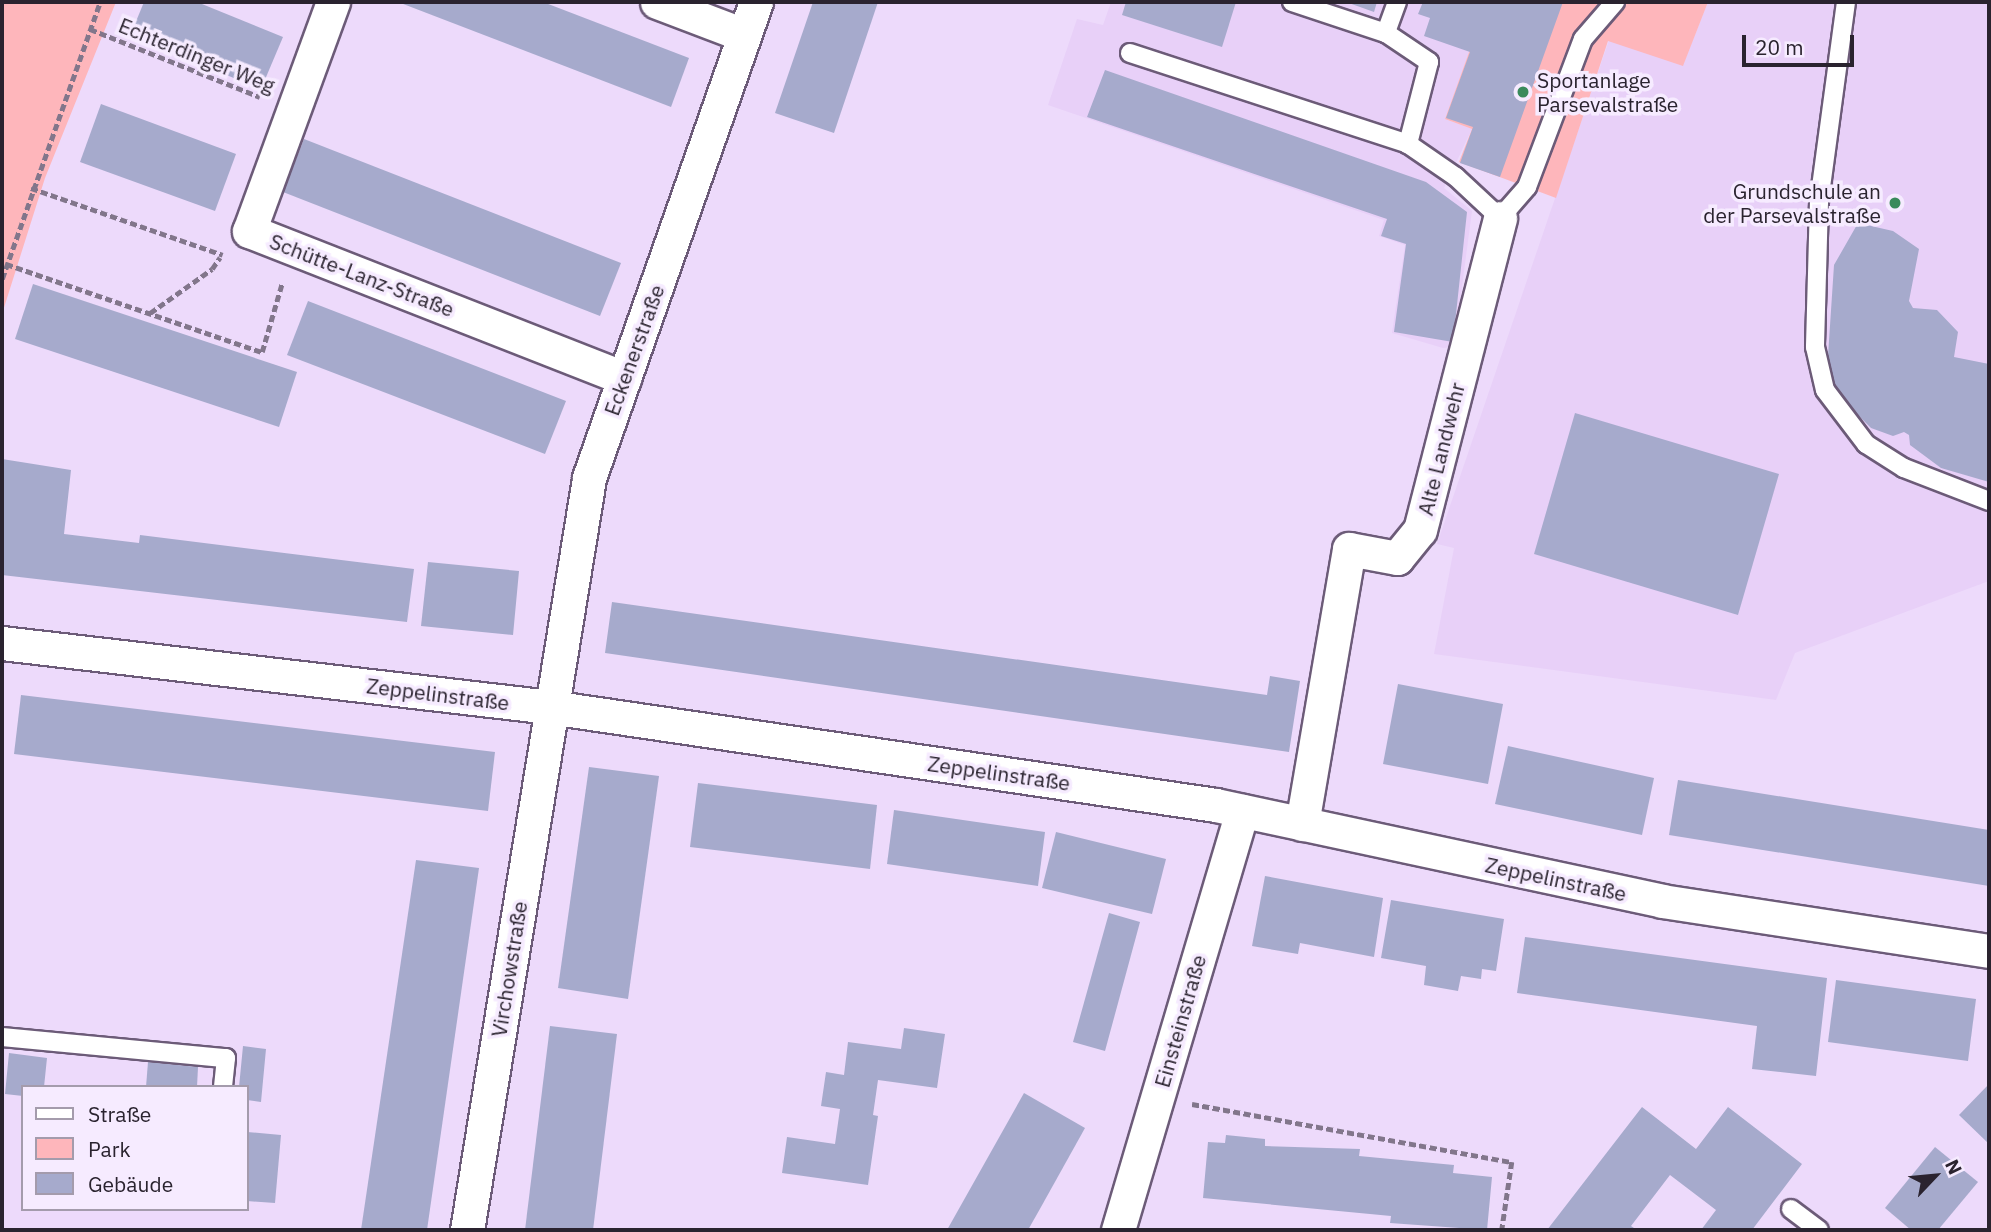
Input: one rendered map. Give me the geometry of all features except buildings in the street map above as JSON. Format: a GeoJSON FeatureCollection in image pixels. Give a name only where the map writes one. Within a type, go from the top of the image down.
{"type":"FeatureCollection","features":[{"type":"Feature","properties":{"kind":"street","name":"Schütte-Lanz-Straße"},"geometry":{"type":"LineString","coordinates":[[333,2],[249,231],[624,378]]}},
{"type":"Feature","properties":{"kind":"street"},"geometry":{"type":"LineString","coordinates":[[657,2],[744,35]]}},
{"type":"Feature","properties":{"kind":"street","name":"Eckenerstraße"},"geometry":{"type":"LineString","coordinates":[[550,707],[589,478],[756,2]]}},
{"type":"Feature","properties":{"kind":"street","name":"Alte Landwehr"},"geometry":{"type":"LineString","coordinates":[[1302,824],[1349,549],[1397,558],[1420,530],[1500,219]]}},
{"type":"Feature","properties":{"kind":"street","name":"Zeppelinstraße"},"geometry":{"type":"LineString","coordinates":[[2,643],[550,707],[1242,811],[1662,901],[1989,951]]}},
{"type":"Feature","properties":{"kind":"street","name":"Virchowstraße"},"geometry":{"type":"LineString","coordinates":[[467,1230],[550,707]]}},
{"type":"Feature","properties":{"kind":"street","name":"Einsteinstraße"},"geometry":{"type":"LineString","coordinates":[[1118,1230],[1242,811]]}},
{"type":"Feature","properties":{"kind":"lane"},"geometry":{"type":"LineString","coordinates":[[1292,2],[1386,33],[1429,62],[1408,144]]}},
{"type":"Feature","properties":{"kind":"lane"},"geometry":{"type":"LineString","coordinates":[[1386,33],[1397,2]]}},
{"type":"Feature","properties":{"kind":"lane"},"geometry":{"type":"LineString","coordinates":[[1130,53],[1408,144],[1456,177],[1500,219],[1527,187],[1583,40],[1615,2]]}},
{"type":"Feature","properties":{"kind":"lane"},"geometry":{"type":"LineString","coordinates":[[1846,2],[1819,202],[1815,347],[1825,390],[1866,444],[1904,468],[1989,501]]}},
{"type":"Feature","properties":{"kind":"lane"},"geometry":{"type":"LineString","coordinates":[[2,1037],[226,1058],[223,1085]]}},
{"type":"Feature","properties":{"kind":"lane"},"geometry":{"type":"LineString","coordinates":[[1791,1209],[1819,1230]]}},
{"type":"Feature","properties":{"kind":"path"},"geometry":{"type":"LineString","coordinates":[[2,279],[31,188],[100,2]]}},
{"type":"Feature","properties":{"kind":"path","name":"Echterdinger Weg"},"geometry":{"type":"LineString","coordinates":[[89,29],[294,110]]}},
{"type":"Feature","properties":{"kind":"path"},"geometry":{"type":"LineString","coordinates":[[31,188],[220,257]]}},
{"type":"Feature","properties":{"kind":"path"},"geometry":{"type":"LineString","coordinates":[[150,313],[212,269],[220,257],[249,231]]}},
{"type":"Feature","properties":{"kind":"path"},"geometry":{"type":"LineString","coordinates":[[6,264],[262,352],[292,248]]}},
{"type":"Feature","properties":{"kind":"path"},"geometry":{"type":"LineString","coordinates":[[1158,1098],[1512,1162],[1502,1230]]}},
{"type":"Feature","properties":{"kind":"shaded area"},"geometry":{"type":"Polygon","coordinates":[[[1111,2],[1487,2],[1445,119],[1472,129],[1444,188],[1472,211],[1454,347],[1443,348],[1392,333],[1405,245],[1379,236],[1384,220],[1048,105],[1077,19],[1103,25],[1111,2]]]}},
{"type":"Feature","properties":{"kind":"shaded area"},"geometry":{"type":"Polygon","coordinates":[[[1708,2],[1989,2],[1989,581],[1795,653],[1776,700],[1434,654],[1454,548],[1437,544],[1609,40],[1683,65],[1708,2]]]}},
{"type":"Feature","properties":{"kind":"green space"},"geometry":{"type":"Polygon","coordinates":[[[2,2],[116,2],[45,178],[2,314],[2,2]]]}},
{"type":"Feature","properties":{"kind":"green space","name":"Sportanlage Parsevalstraße"},"geometry":{"type":"Polygon","coordinates":[[[1487,2],[1708,2],[1683,66],[1608,41],[1556,198],[1459,162],[1472,129],[1445,119],[1487,2]]]}},
{"type":"Feature","properties":{"kind":"place","name":"Sportanlage Parsevalstraße"},"geometry":{"type":"Point","coordinates":[1523,92]}},
{"type":"Feature","properties":{"kind":"place","name":"Grundschule an der Parsevalstraße"},"geometry":{"type":"Point","coordinates":[1895,203]}}]}
